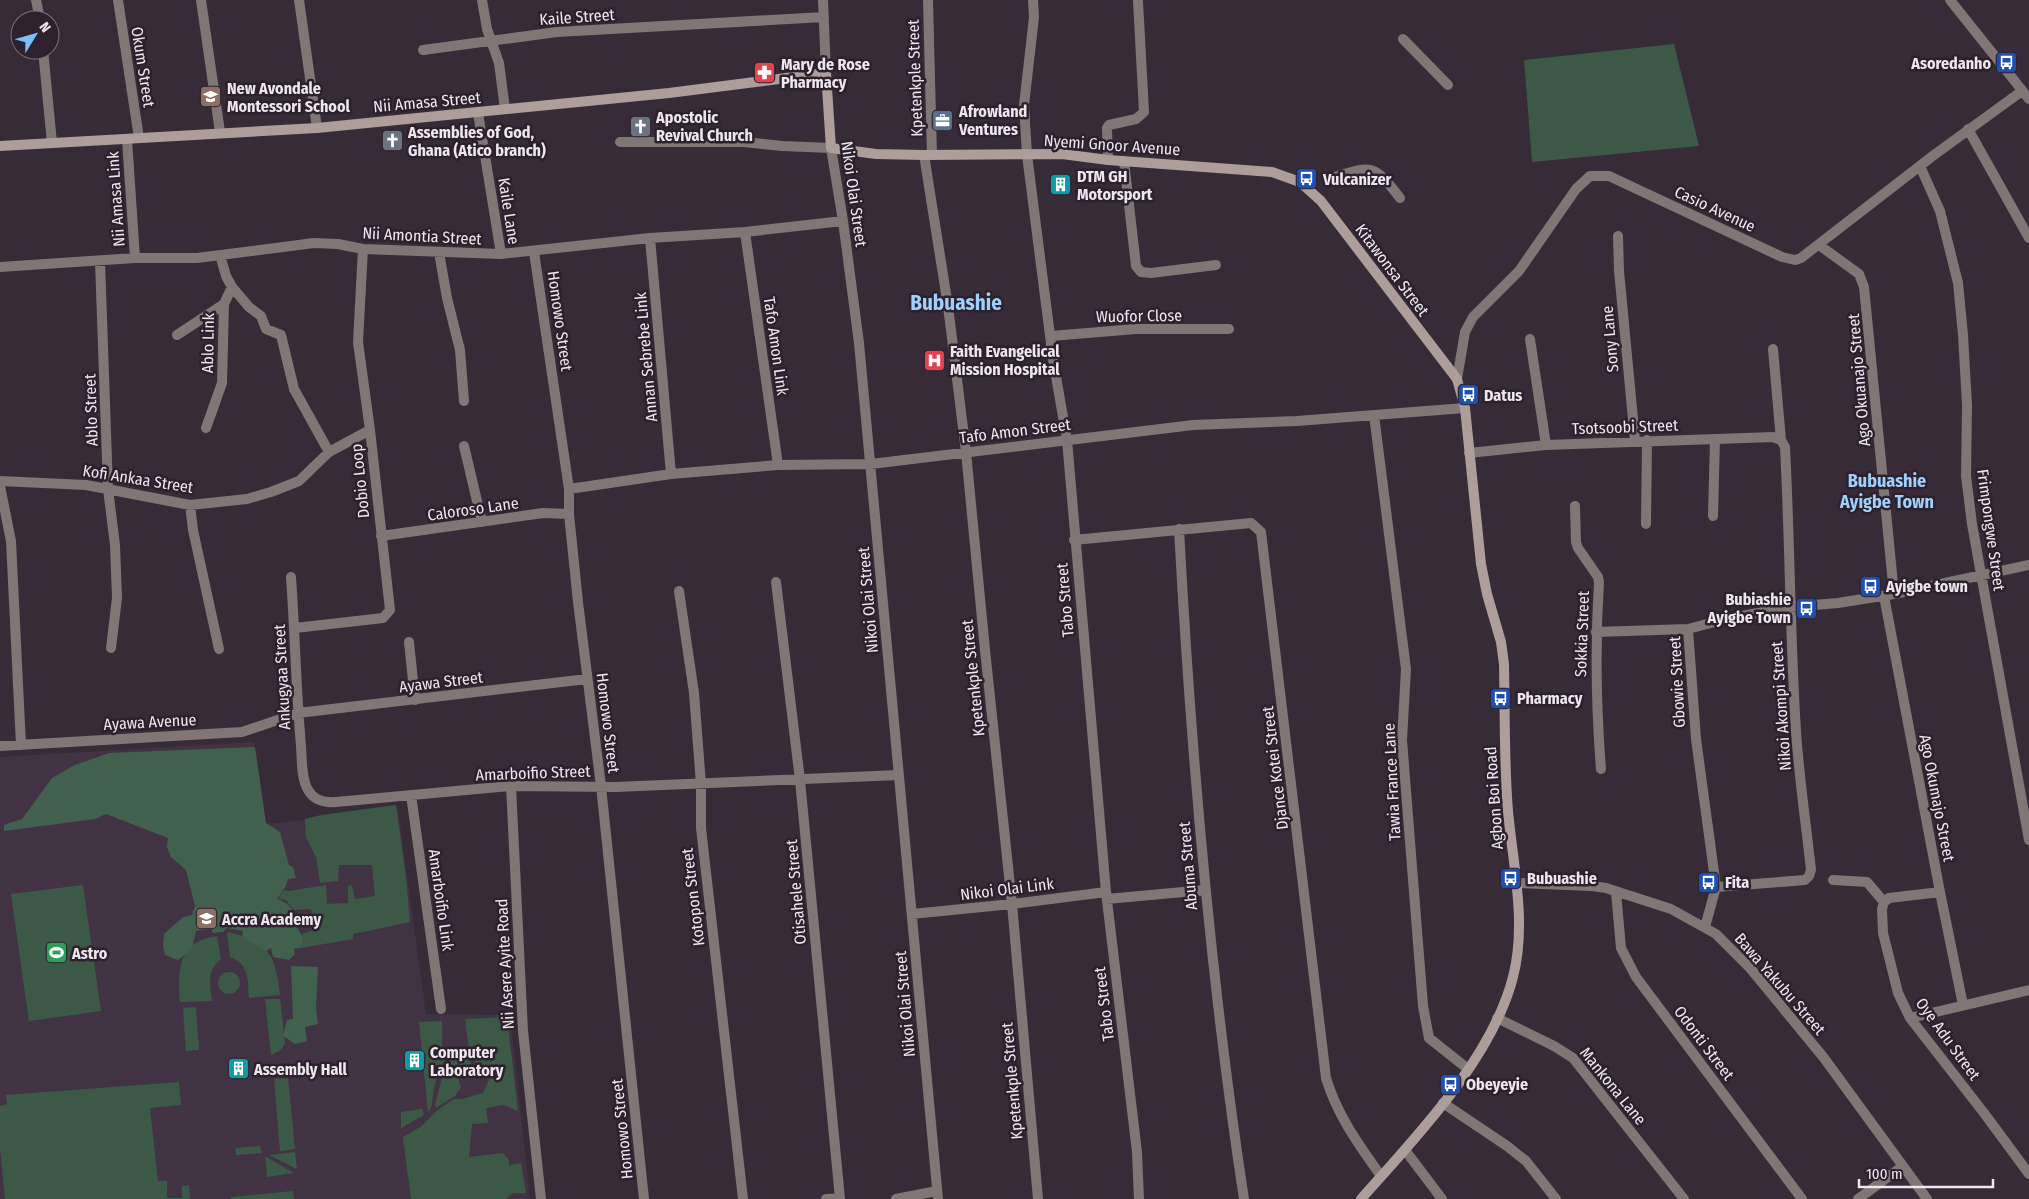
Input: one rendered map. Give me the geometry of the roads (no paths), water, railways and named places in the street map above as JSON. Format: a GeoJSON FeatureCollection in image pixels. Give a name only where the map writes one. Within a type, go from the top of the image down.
{"type":"FeatureCollection","features":[{"type":"Feature","properties":{"kind":"street","name":"Okum Street"},"geometry":{"type":"LineString","coordinates":[[118,0],[139,138]]}},
{"type":"Feature","properties":{"kind":"street"},"geometry":{"type":"LineString","coordinates":[[202,0],[220,132]]}},
{"type":"Feature","properties":{"kind":"street"},"geometry":{"type":"LineString","coordinates":[[299,0],[317,128]]}},
{"type":"Feature","properties":{"kind":"street"},"geometry":{"type":"LineString","coordinates":[[482,0],[484,19],[499,63],[505,109]]}},
{"type":"Feature","properties":{"kind":"street","name":"Nikoi Olai Street"},"geometry":{"type":"LineString","coordinates":[[824,0],[831,148],[843,220],[859,343],[937,1195]]}},
{"type":"Feature","properties":{"kind":"street","name":"Kpetenkple Street"},"geometry":{"type":"LineString","coordinates":[[928,0],[928,155],[966,452],[1012,904],[1038,1199]]}},
{"type":"Feature","properties":{"kind":"street","name":"Tabo Street"},"geometry":{"type":"LineString","coordinates":[[1033,0],[1034,18],[1024,105],[1027,155],[1053,359],[1067,440],[1074,540],[1106,895],[1137,1152],[1139,1199]]}},
{"type":"Feature","properties":{"kind":"street"},"geometry":{"type":"LineString","coordinates":[[1950,0],[2029,99]]}},
{"type":"Feature","properties":{"kind":"street"},"geometry":{"type":"LineString","coordinates":[[1108,160],[1107,128],[1109,125],[1136,119],[1144,112],[1138,1]]}},
{"type":"Feature","properties":{"kind":"street","name":"Kaile Street"},"geometry":{"type":"LineString","coordinates":[[423,50],[557,32],[824,17]]}},
{"type":"Feature","properties":{"kind":"street"},"geometry":{"type":"LineString","coordinates":[[1403,39],[1448,85]]}},
{"type":"Feature","properties":{"kind":"street"},"geometry":{"type":"LineString","coordinates":[[44,60],[52,143]]}},
{"type":"Feature","properties":{"kind":"street","name":"Nii Amasa Street"},"geometry":{"type":"LineString","coordinates":[[0,146],[220,132],[317,128],[669,93],[826,73]]}},
{"type":"Feature","properties":{"kind":"street","name":"Casio Avenue"},"geometry":{"type":"LineString","coordinates":[[1457,379],[1464,332],[1473,317],[1519,271],[1576,189],[1590,176],[1609,176],[1782,257],[1795,260],[1819,245],[2022,90]]}},
{"type":"Feature","properties":{"kind":"street","name":"Kaile Lane"},"geometry":{"type":"LineString","coordinates":[[478,113],[501,254]]}},
{"type":"Feature","properties":{"kind":"street"},"geometry":{"type":"LineString","coordinates":[[1968,130],[2029,238]]}},
{"type":"Feature","properties":{"kind":"street","name":"Nii Amasa Link"},"geometry":{"type":"LineString","coordinates":[[127,139],[135,258]]}},
{"type":"Feature","properties":{"kind":"street","name":"Nyemi Gnoor Avenue"},"geometry":{"type":"LineString","coordinates":[[620,142],[744,142],[831,148],[876,154],[1062,154],[1108,160],[1272,172],[1300,182]]}},
{"type":"Feature","properties":{"kind":"street"},"geometry":{"type":"LineString","coordinates":[[1124,161],[1136,266],[1141,272],[1151,273],[1216,265]]}},
{"type":"Feature","properties":{"kind":"street","name":"Frimpongwe Street"},"geometry":{"type":"LineString","coordinates":[[1920,166],[1940,211],[1958,283],[1964,335],[1967,405],[1966,476],[2029,840]]}},
{"type":"Feature","properties":{"kind":"street"},"geometry":{"type":"LineString","coordinates":[[1329,179],[1354,171],[1376,170],[1386,179],[1400,198]]}},
{"type":"Feature","properties":{"kind":"street","name":"Kitawonsa Street"},"geometry":{"type":"LineString","coordinates":[[1300,182],[1321,201],[1457,379]]}},
{"type":"Feature","properties":{"kind":"street","name":"Nii Amontia Street"},"geometry":{"type":"LineString","coordinates":[[0,267],[135,258],[197,258],[314,243],[338,244],[363,249],[501,254],[534,252],[650,238],[745,232],[843,220]]}},
{"type":"Feature","properties":{"kind":"street","name":"Tafo Amon Link"},"geometry":{"type":"LineString","coordinates":[[745,232],[778,465]]}},
{"type":"Feature","properties":{"kind":"street","name":"Sony Lane"},"geometry":{"type":"LineString","coordinates":[[1618,236],[1619,271],[1635,440]]}},
{"type":"Feature","properties":{"kind":"street","name":"Annan Sebrebe Link"},"geometry":{"type":"LineString","coordinates":[[650,238],[672,474]]}},
{"type":"Feature","properties":{"kind":"street","name":"Ago Okuanajo Street"},"geometry":{"type":"LineString","coordinates":[[1819,245],[1859,274],[1864,287],[1889,595]]}},
{"type":"Feature","properties":{"kind":"street","name":"Dobio Loop"},"geometry":{"type":"LineString","coordinates":[[295,628],[382,618],[390,610],[358,342],[363,249]]}},
{"type":"Feature","properties":{"kind":"street"},"geometry":{"type":"LineString","coordinates":[[440,252],[447,298],[460,350],[464,401]]}},
{"type":"Feature","properties":{"kind":"street","name":"Homowo Street"},"geometry":{"type":"LineString","coordinates":[[534,252],[569,489],[569,514],[601,786],[644,1199]]}},
{"type":"Feature","properties":{"kind":"street"},"geometry":{"type":"LineString","coordinates":[[220,255],[226,276],[232,287],[248,306],[261,316],[266,329],[281,335],[294,389],[329,452]]}},
{"type":"Feature","properties":{"kind":"street","name":"Ablo Street"},"geometry":{"type":"LineString","coordinates":[[100,261],[108,488],[115,546],[117,598],[111,648]]}},
{"type":"Feature","properties":{"kind":"street","name":"Ablo Link"},"geometry":{"type":"LineString","coordinates":[[206,428],[222,384],[224,304],[232,287]]}},
{"type":"Feature","properties":{"kind":"street"},"geometry":{"type":"LineString","coordinates":[[177,335],[224,304]]}},
{"type":"Feature","properties":{"kind":"street","name":"Wuofor Close"},"geometry":{"type":"LineString","coordinates":[[1051,336],[1136,329],[1229,329]]}},
{"type":"Feature","properties":{"kind":"street"},"geometry":{"type":"LineString","coordinates":[[1530,339],[1546,445]]}},
{"type":"Feature","properties":{"kind":"street","name":"Nikoi Akompi Street"},"geometry":{"type":"LineString","coordinates":[[1716,887],[1805,880],[1811,870],[1796,733],[1786,457],[1785,447],[1781,440],[1774,349]]}},
{"type":"Feature","properties":{"kind":"street","name":"Agbon Boi Road"},"geometry":{"type":"LineString","coordinates":[[1361,1199],[1405,1150],[1468,1069],[1498,1018],[1513,976],[1516,960],[1519,903],[1506,785],[1502,649],[1481,564],[1465,408],[1457,379]]}},
{"type":"Feature","properties":{"kind":"street","name":"Tafo Amon Street"},"geometry":{"type":"LineString","coordinates":[[569,489],[672,474],[778,465],[871,464],[1193,425],[1296,422],[1465,408]]}},
{"type":"Feature","properties":{"kind":"street","name":"Tawia France Lane"},"geometry":{"type":"LineString","coordinates":[[1374,415],[1406,669],[1402,740],[1426,1032],[1434,1043],[1468,1069]]}},
{"type":"Feature","properties":{"kind":"street","name":"Kofi Ankaa Street"},"geometry":{"type":"LineString","coordinates":[[0,481],[86,485],[190,505],[246,498],[271,492],[299,481],[329,452],[370,430]]}},
{"type":"Feature","properties":{"kind":"street","name":"Tsotsoobi Street"},"geometry":{"type":"LineString","coordinates":[[1470,453],[1546,445],[1635,440],[1773,437],[1781,440]]}},
{"type":"Feature","properties":{"kind":"street"},"geometry":{"type":"LineString","coordinates":[[1713,516],[1715,439]]}},
{"type":"Feature","properties":{"kind":"street"},"geometry":{"type":"LineString","coordinates":[[1646,524],[1647,440]]}},
{"type":"Feature","properties":{"kind":"street"},"geometry":{"type":"LineString","coordinates":[[464,446],[482,522]]}},
{"type":"Feature","properties":{"kind":"street"},"geometry":{"type":"LineString","coordinates":[[0,486],[11,540],[21,745]]}},
{"type":"Feature","properties":{"kind":"street"},"geometry":{"type":"LineString","coordinates":[[190,505],[192,530],[220,649]]}},
{"type":"Feature","properties":{"kind":"street","name":"Sokkia Street"},"geometry":{"type":"LineString","coordinates":[[1575,506],[1576,542],[1598,577],[1599,582],[1596,632],[1596,710],[1601,769]]}},
{"type":"Feature","properties":{"kind":"street","name":"Caloroso Lane"},"geometry":{"type":"LineString","coordinates":[[381,536],[543,513],[569,514]]}},
{"type":"Feature","properties":{"kind":"street","name":"Djance Kotei Street"},"geometry":{"type":"LineString","coordinates":[[1074,540],[1251,523],[1258,528],[1262,537],[1326,1078],[1332,1100],[1346,1126],[1381,1176]]}},
{"type":"Feature","properties":{"kind":"street","name":"Abuma Street"},"geometry":{"type":"LineString","coordinates":[[1180,530],[1187,686],[1205,890],[1229,1099],[1244,1199]]}},
{"type":"Feature","properties":{"kind":"street","name":"Gbowie Street"},"geometry":{"type":"LineString","coordinates":[[1706,927],[1716,887],[1696,740],[1688,628],[1790,607],[1838,603],[1889,595],[2029,565]]}},
{"type":"Feature","properties":{"kind":"street","name":"Ankugyaa Street"},"geometry":{"type":"LineString","coordinates":[[291,576],[298,713],[304,776]]}},
{"type":"Feature","properties":{"kind":"street","name":"Otisahele Street"},"geometry":{"type":"LineString","coordinates":[[776,582],[800,780],[840,1198]]}},
{"type":"Feature","properties":{"kind":"street","name":"Kotopon Street"},"geometry":{"type":"LineString","coordinates":[[678,591],[694,694],[701,784],[701,828],[743,1199]]}},
{"type":"Feature","properties":{"kind":"street","name":"Ago Okumajo Street"},"geometry":{"type":"LineString","coordinates":[[1889,595],[1940,892],[1963,1005]]}},
{"type":"Feature","properties":{"kind":"street"},"geometry":{"type":"LineString","coordinates":[[1596,632],[1688,628]]}},
{"type":"Feature","properties":{"kind":"street"},"geometry":{"type":"LineString","coordinates":[[409,642],[415,700]]}},
{"type":"Feature","properties":{"kind":"street","name":"Ayawa Street"},"geometry":{"type":"LineString","coordinates":[[298,713],[587,679]]}},
{"type":"Feature","properties":{"kind":"street","name":"Ayawa Avenue"},"geometry":{"type":"LineString","coordinates":[[0,746],[242,732],[298,713]]}},
{"type":"Feature","properties":{"kind":"street","name":"Amarboifio Street"},"geometry":{"type":"LineString","coordinates":[[304,776],[308,790],[318,800],[327,803],[511,786],[701,784],[899,775]]}},
{"type":"Feature","properties":{"kind":"street","name":"Nii Asere Ayite Road"},"geometry":{"type":"LineString","coordinates":[[511,786],[523,1030],[541,1199]]}},
{"type":"Feature","properties":{"kind":"street","name":"Amarboifio Link"},"geometry":{"type":"LineString","coordinates":[[411,795],[441,1009]]}},
{"type":"Feature","properties":{"kind":"street"},"geometry":{"type":"LineString","coordinates":[[1833,880],[1867,882],[1884,902],[1889,898],[1940,892]]}},
{"type":"Feature","properties":{"kind":"street","name":"Bawa Yakubu Street"},"geometry":{"type":"LineString","coordinates":[[1517,883],[1592,886],[1616,892],[1671,909],[1706,927],[1721,938],[1736,952],[1805,1035],[1927,1199]]}},
{"type":"Feature","properties":{"kind":"street","name":"Nikoi Olai Link"},"geometry":{"type":"LineString","coordinates":[[912,914],[1106,895],[1205,890]]}},
{"type":"Feature","properties":{"kind":"street","name":"Odonti Street"},"geometry":{"type":"LineString","coordinates":[[1616,892],[1618,939],[1636,977],[1802,1199]]}},
{"type":"Feature","properties":{"kind":"street","name":"Oye Adu Street"},"geometry":{"type":"LineString","coordinates":[[1884,902],[1882,908],[1883,932],[1898,993],[1910,1018],[2029,1174]]}},
{"type":"Feature","properties":{"kind":"street"},"geometry":{"type":"LineString","coordinates":[[1910,1018],[2029,990]]}},
{"type":"Feature","properties":{"kind":"street","name":"Mankona Lane"},"geometry":{"type":"LineString","coordinates":[[1498,1018],[1554,1046],[1573,1058],[1684,1199]]}},
{"type":"Feature","properties":{"kind":"street"},"geometry":{"type":"LineString","coordinates":[[1443,1103],[1508,1146],[1526,1161],[1556,1199]]}},
{"type":"Feature","properties":{"kind":"street"},"geometry":{"type":"LineString","coordinates":[[1405,1150],[1442,1199]]}},
{"type":"Feature","properties":{"kind":"street"},"geometry":{"type":"LineString","coordinates":[[1858,1199],[1903,1166]]}},
{"type":"Feature","properties":{"kind":"street"},"geometry":{"type":"LineString","coordinates":[[896,1199],[937,1195]]}},
{"type":"Feature","properties":{"kind":"street"},"geometry":{"type":"LineString","coordinates":[[826,1199],[840,1198]]}},
{"type":"Feature","properties":{"kind":"place","name":"Asoredanho"},"geometry":{"type":"Point","coordinates":[2007,63]}},
{"type":"Feature","properties":{"kind":"place","name":"Mary de Rose Pharmacy"},"geometry":{"type":"Point","coordinates":[765,73]}},
{"type":"Feature","properties":{"kind":"place","name":"New Avondale Montessori School"},"geometry":{"type":"Point","coordinates":[211,97]}},
{"type":"Feature","properties":{"kind":"place","name":"Afrowland Ventures"},"geometry":{"type":"Point","coordinates":[943,120]}},
{"type":"Feature","properties":{"kind":"place","name":"Apostolic Revival Church"},"geometry":{"type":"Point","coordinates":[640,126]}},
{"type":"Feature","properties":{"kind":"place","name":"Assemblies of God, Ghana (Atico branch)"},"geometry":{"type":"Point","coordinates":[392,141]}},
{"type":"Feature","properties":{"kind":"place","name":"Vulcanizer"},"geometry":{"type":"Point","coordinates":[1307,179]}},
{"type":"Feature","properties":{"kind":"place","name":"DTM GH Motorsport"},"geometry":{"type":"Point","coordinates":[1061,185]}},
{"type":"Feature","properties":{"kind":"place","name":"Faith Evangelical Mission Hospital"},"geometry":{"type":"Point","coordinates":[934,360]}},
{"type":"Feature","properties":{"kind":"place","name":"Datus"},"geometry":{"type":"Point","coordinates":[1468,395]}},
{"type":"Feature","properties":{"kind":"place","name":"Ayigbe town"},"geometry":{"type":"Point","coordinates":[1870,586]}},
{"type":"Feature","properties":{"kind":"place","name":"Bubiashie Ayigbe Town"},"geometry":{"type":"Point","coordinates":[1807,608]}},
{"type":"Feature","properties":{"kind":"place","name":"Pharmacy"},"geometry":{"type":"Point","coordinates":[1501,698]}},
{"type":"Feature","properties":{"kind":"place","name":"Bubuashie"},"geometry":{"type":"Point","coordinates":[1511,878]}},
{"type":"Feature","properties":{"kind":"place","name":"Fita"},"geometry":{"type":"Point","coordinates":[1709,882]}},
{"type":"Feature","properties":{"kind":"place","name":"Accra Academy"},"geometry":{"type":"Point","coordinates":[206,919]}},
{"type":"Feature","properties":{"kind":"place","name":"Astro"},"geometry":{"type":"Point","coordinates":[56,953]}},
{"type":"Feature","properties":{"kind":"place","name":"Computer Laboratory"},"geometry":{"type":"Point","coordinates":[414,1061]}},
{"type":"Feature","properties":{"kind":"place","name":"Assembly Hall"},"geometry":{"type":"Point","coordinates":[238,1069]}},
{"type":"Feature","properties":{"kind":"place","name":"Obeyeyie"},"geometry":{"type":"Point","coordinates":[1450,1084]}},
{"type":"Feature","properties":{"kind":"district","name":"Bubuashie"},"geometry":{"type":"Point","coordinates":[956,303]}},
{"type":"Feature","properties":{"kind":"district","name":"Bubuashie Ayigbe Town"},"geometry":{"type":"Point","coordinates":[1887,491]}}]}
